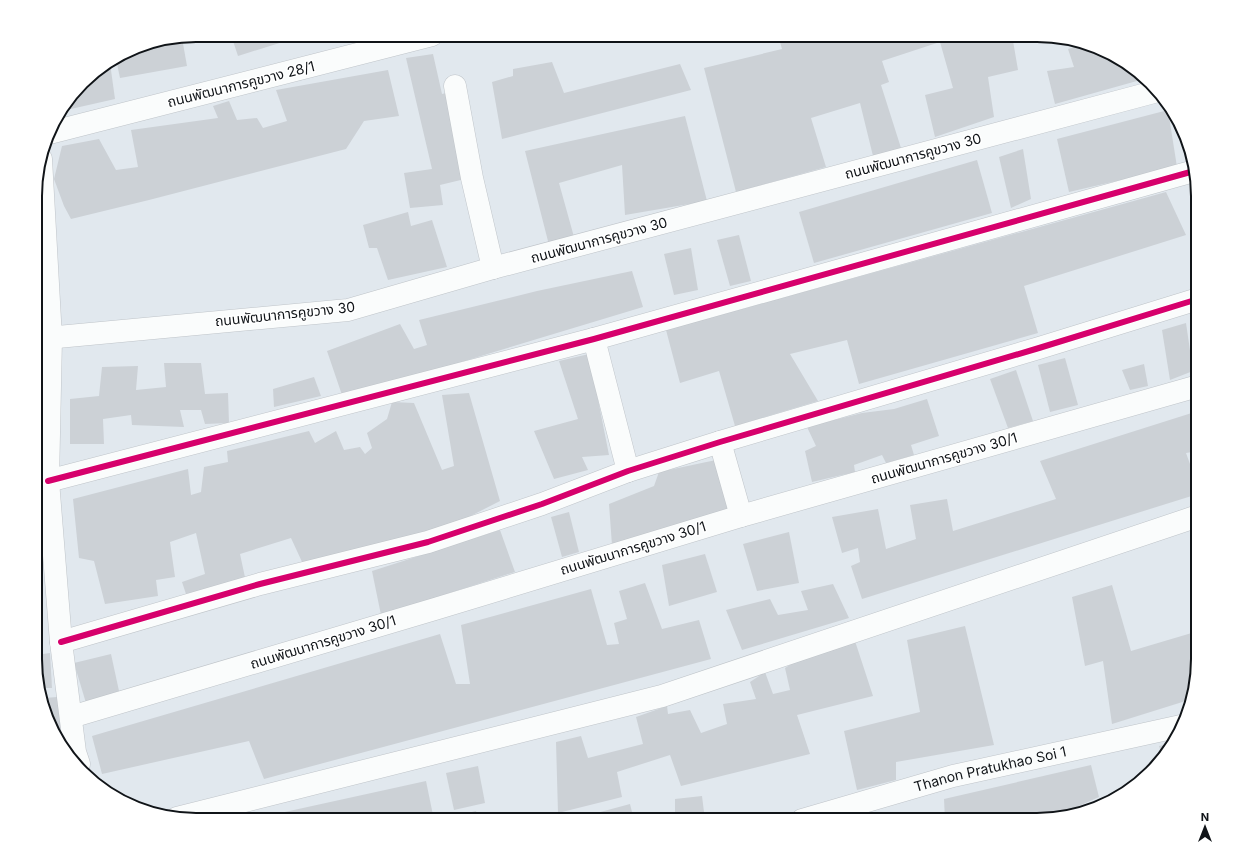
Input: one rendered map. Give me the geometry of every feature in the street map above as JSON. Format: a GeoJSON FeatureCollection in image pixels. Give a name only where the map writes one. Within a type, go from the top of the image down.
{"type":"FeatureCollection","features":[{"type":"Feature","properties":{"kind":"street","name":"ถนนพัฒนาการคูขวาง 28/1"},"geometry":{"type":"LineString","coordinates":[[57,130],[404,42]]}},
{"type":"Feature","properties":{"kind":"street"},"geometry":{"type":"LineString","coordinates":[[455,86],[472,178],[493,268]]}},
{"type":"Feature","properties":{"kind":"street","name":"ถนนพัฒนาการคูขวาง 30"},"geometry":{"type":"LineString","coordinates":[[44,338],[348,310],[493,268],[1151,93]]}},
{"type":"Feature","properties":{"kind":"street"},"geometry":{"type":"LineString","coordinates":[[48,481],[594,339],[1189,172]]}},
{"type":"Feature","properties":{"kind":"street"},"geometry":{"type":"LineString","coordinates":[[42,219],[48,481],[61,642],[76,756]]}},
{"type":"Feature","properties":{"kind":"street"},"geometry":{"type":"LineString","coordinates":[[61,642],[260,584],[428,542],[542,504],[628,470],[1039,348],[1191,301]]}},
{"type":"Feature","properties":{"kind":"street"},"geometry":{"type":"LineString","coordinates":[[594,339],[628,470]]}},
{"type":"Feature","properties":{"kind":"street","name":"ถนนพัฒนาการคูขวาง 30/1"},"geometry":{"type":"LineString","coordinates":[[71,717],[741,516],[1191,388]]}},
{"type":"Feature","properties":{"kind":"street"},"geometry":{"type":"LineString","coordinates":[[720,442],[741,516]]}},
{"type":"Feature","properties":{"kind":"street"},"geometry":{"type":"LineString","coordinates":[[197,813],[662,696],[1191,518]]}},
{"type":"Feature","properties":{"kind":"street","name":"Thanon Pratukhao Soi 1"},"geometry":{"type":"LineString","coordinates":[[826,813],[953,776],[1175,727]]}},
{"type":"Feature","properties":{"kind":"building"},"geometry":{"type":"Polygon","coordinates":[[[183,42],[187,66],[120,78],[117,64],[119,63],[156,47],[183,42]]]}},
{"type":"Feature","properties":{"kind":"building"},"geometry":{"type":"Polygon","coordinates":[[[233,42],[283,42],[238,56],[233,42]]]}},
{"type":"Feature","properties":{"kind":"building"},"geometry":{"type":"Polygon","coordinates":[[[780,42],[940,42],[882,61],[889,82],[881,85],[901,148],[873,156],[860,103],[811,118],[826,167],[736,192],[704,68],[782,49],[780,42]]]}},
{"type":"Feature","properties":{"kind":"building"},"geometry":{"type":"Polygon","coordinates":[[[940,42],[1013,42],[1018,70],[988,77],[994,117],[935,137],[925,95],[953,88],[940,42]]]}},
{"type":"Feature","properties":{"kind":"building"},"geometry":{"type":"Polygon","coordinates":[[[1077,47],[1105,58],[1139,81],[1055,104],[1047,71],[1074,67],[1068,49],[1077,47]]]}},
{"type":"Feature","properties":{"kind":"building"},"geometry":{"type":"Polygon","coordinates":[[[433,54],[442,94],[450,92],[469,178],[440,185],[443,205],[410,208],[404,173],[432,169],[406,58],[433,54]]]}},
{"type":"Feature","properties":{"kind":"building"},"geometry":{"type":"Polygon","coordinates":[[[552,62],[564,93],[680,64],[691,90],[502,139],[492,82],[513,76],[513,69],[552,62]]]}},
{"type":"Feature","properties":{"kind":"building"},"geometry":{"type":"Polygon","coordinates":[[[111,68],[115,99],[69,109],[87,87],[111,68]]]}},
{"type":"Feature","properties":{"kind":"building"},"geometry":{"type":"Polygon","coordinates":[[[388,70],[399,116],[364,121],[346,149],[71,219],[64,206],[54,179],[62,146],[99,139],[116,170],[138,167],[131,130],[218,118],[213,106],[229,101],[237,120],[257,118],[263,128],[287,121],[276,90],[388,70]]]}},
{"type":"Feature","properties":{"kind":"building"},"geometry":{"type":"Polygon","coordinates":[[[1165,111],[1169,118],[1177,167],[1069,192],[1057,139],[1165,111]]]}},
{"type":"Feature","properties":{"kind":"building"},"geometry":{"type":"Polygon","coordinates":[[[685,116],[707,201],[625,215],[622,165],[559,183],[574,237],[549,245],[525,151],[685,116]]]}},
{"type":"Feature","properties":{"kind":"building"},"geometry":{"type":"Polygon","coordinates":[[[1023,149],[1031,199],[1011,208],[999,157],[1023,149]]]}},
{"type":"Feature","properties":{"kind":"building"},"geometry":{"type":"Polygon","coordinates":[[[977,160],[992,213],[814,263],[799,212],[977,160]]]}},
{"type":"Feature","properties":{"kind":"building"},"geometry":{"type":"Polygon","coordinates":[[[1166,192],[1186,235],[1024,286],[1038,333],[859,384],[847,340],[790,354],[818,401],[735,426],[719,371],[680,383],[666,330],[1166,192]]]}},
{"type":"Feature","properties":{"kind":"building"},"geometry":{"type":"Polygon","coordinates":[[[408,212],[411,226],[432,220],[447,267],[388,280],[377,248],[369,248],[363,225],[408,212]]]}},
{"type":"Feature","properties":{"kind":"building"},"geometry":{"type":"Polygon","coordinates":[[[739,235],[751,281],[730,286],[717,240],[739,235]]]}},
{"type":"Feature","properties":{"kind":"building"},"geometry":{"type":"Polygon","coordinates":[[[691,248],[698,290],[674,295],[664,254],[691,248]]]}},
{"type":"Feature","properties":{"kind":"building"},"geometry":{"type":"Polygon","coordinates":[[[632,271],[643,307],[375,388],[342,395],[327,351],[400,324],[414,349],[427,345],[419,320],[537,291],[632,271]]]}},
{"type":"Feature","properties":{"kind":"building"},"geometry":{"type":"Polygon","coordinates":[[[1186,323],[1191,357],[1191,372],[1170,380],[1162,330],[1186,323]]]}},
{"type":"Feature","properties":{"kind":"building"},"geometry":{"type":"Polygon","coordinates":[[[589,354],[609,455],[582,457],[588,470],[554,479],[534,431],[578,419],[559,361],[589,354]]]}},
{"type":"Feature","properties":{"kind":"building"},"geometry":{"type":"Polygon","coordinates":[[[1065,358],[1078,405],[1050,412],[1038,365],[1065,358]]]}},
{"type":"Feature","properties":{"kind":"building"},"geometry":{"type":"Polygon","coordinates":[[[164,363],[201,363],[205,394],[228,393],[229,423],[205,424],[201,410],[180,410],[184,427],[132,425],[131,415],[103,419],[104,444],[70,444],[70,399],[99,396],[102,367],[138,366],[136,390],[166,387],[164,363]]]}},
{"type":"Feature","properties":{"kind":"building"},"geometry":{"type":"Polygon","coordinates":[[[1144,364],[1148,386],[1130,390],[1122,370],[1144,364]]]}},
{"type":"Feature","properties":{"kind":"building"},"geometry":{"type":"Polygon","coordinates":[[[1016,370],[1033,421],[1008,428],[990,379],[1016,370]]]}},
{"type":"Feature","properties":{"kind":"building"},"geometry":{"type":"Polygon","coordinates":[[[314,377],[321,396],[274,407],[273,389],[314,377]]]}},
{"type":"Feature","properties":{"kind":"building"},"geometry":{"type":"Polygon","coordinates":[[[469,393],[500,501],[449,527],[303,564],[291,538],[240,554],[246,582],[186,594],[182,582],[205,574],[196,533],[170,542],[175,577],[156,580],[158,596],[105,604],[94,561],[79,558],[73,499],[188,469],[191,495],[201,492],[204,467],[228,462],[227,451],[309,431],[315,443],[336,431],[344,450],[360,447],[365,454],[372,448],[367,433],[387,419],[392,402],[414,403],[442,470],[454,466],[442,395],[469,393]]]}},
{"type":"Feature","properties":{"kind":"building"},"geometry":{"type":"Polygon","coordinates":[[[927,399],[939,436],[911,445],[914,455],[886,463],[882,455],[854,465],[855,472],[812,482],[805,451],[816,446],[807,427],[862,413],[894,409],[927,399]]]}},
{"type":"Feature","properties":{"kind":"building"},"geometry":{"type":"Polygon","coordinates":[[[1191,413],[1191,452],[1186,453],[1191,467],[1191,496],[862,599],[851,566],[860,562],[858,548],[842,553],[832,517],[878,509],[886,549],[916,539],[910,505],[947,499],[953,531],[1056,499],[1040,461],[1191,413]]]}},
{"type":"Feature","properties":{"kind":"building"},"geometry":{"type":"Polygon","coordinates":[[[716,460],[732,509],[612,545],[609,504],[654,486],[659,472],[716,460]]]}},
{"type":"Feature","properties":{"kind":"building"},"geometry":{"type":"Polygon","coordinates":[[[569,512],[579,552],[562,557],[551,517],[569,512]]]}},
{"type":"Feature","properties":{"kind":"building"},"geometry":{"type":"Polygon","coordinates":[[[500,530],[515,572],[381,615],[372,571],[500,530]]]}},
{"type":"Feature","properties":{"kind":"building"},"geometry":{"type":"Polygon","coordinates":[[[789,532],[799,583],[757,591],[743,544],[789,532]]]}},
{"type":"Feature","properties":{"kind":"building"},"geometry":{"type":"Polygon","coordinates":[[[705,554],[717,592],[669,606],[662,565],[705,554]]]}},
{"type":"Feature","properties":{"kind":"building"},"geometry":{"type":"Polygon","coordinates":[[[645,583],[662,629],[699,620],[711,659],[264,779],[249,741],[102,774],[92,736],[440,634],[456,684],[470,684],[461,625],[591,589],[607,645],[619,644],[614,623],[627,619],[619,591],[645,583]]]}},
{"type":"Feature","properties":{"kind":"building"},"geometry":{"type":"Polygon","coordinates":[[[833,584],[849,618],[742,650],[726,610],[770,599],[778,615],[808,610],[801,591],[833,584]]]}},
{"type":"Feature","properties":{"kind":"building"},"geometry":{"type":"Polygon","coordinates":[[[1112,585],[1131,651],[1191,633],[1191,669],[1185,701],[1112,724],[1103,661],[1085,666],[1072,597],[1112,585]]]}},
{"type":"Feature","properties":{"kind":"building"},"geometry":{"type":"Polygon","coordinates":[[[965,626],[994,745],[896,762],[896,780],[857,790],[844,731],[920,712],[907,640],[965,626]]]}},
{"type":"Feature","properties":{"kind":"building"},"geometry":{"type":"Polygon","coordinates":[[[855,641],[873,696],[797,715],[810,754],[681,786],[670,755],[617,772],[622,797],[558,813],[556,742],[581,736],[588,758],[643,744],[636,717],[667,706],[668,714],[690,710],[701,733],[727,724],[723,704],[756,699],[750,682],[765,672],[773,694],[790,690],[785,668],[805,655],[855,641]]]}},
{"type":"Feature","properties":{"kind":"building"},"geometry":{"type":"Polygon","coordinates":[[[50,653],[52,688],[45,688],[42,669],[42,654],[50,653]]]}},
{"type":"Feature","properties":{"kind":"building"},"geometry":{"type":"Polygon","coordinates":[[[111,654],[119,691],[86,703],[74,663],[111,654]]]}},
{"type":"Feature","properties":{"kind":"building"},"geometry":{"type":"Polygon","coordinates":[[[58,697],[63,737],[54,718],[47,698],[58,697]]]}},
{"type":"Feature","properties":{"kind":"building"},"geometry":{"type":"Polygon","coordinates":[[[1165,745],[1161,751],[1159,746],[1165,745]]]}},
{"type":"Feature","properties":{"kind":"building"},"geometry":{"type":"Polygon","coordinates":[[[1091,765],[1099,797],[1072,809],[1047,813],[945,813],[944,799],[1091,765]]]}},
{"type":"Feature","properties":{"kind":"building"},"geometry":{"type":"Polygon","coordinates":[[[478,766],[485,803],[454,810],[446,773],[478,766]]]}},
{"type":"Feature","properties":{"kind":"building"},"geometry":{"type":"Polygon","coordinates":[[[426,781],[433,813],[280,813],[426,781]]]}},
{"type":"Feature","properties":{"kind":"building"},"geometry":{"type":"Polygon","coordinates":[[[702,796],[704,813],[675,813],[675,799],[702,796]]]}},
{"type":"Feature","properties":{"kind":"building"},"geometry":{"type":"Polygon","coordinates":[[[630,804],[632,813],[597,813],[630,804]]]}},
{"type":"Feature","properties":{"kind":"cycle path"},"geometry":{"type":"LineString","coordinates":[[48,481],[594,339],[1189,172]]}},
{"type":"Feature","properties":{"kind":"cycle path"},"geometry":{"type":"LineString","coordinates":[[61,642],[260,584],[428,542],[542,504],[628,471],[1191,301]]}}]}
